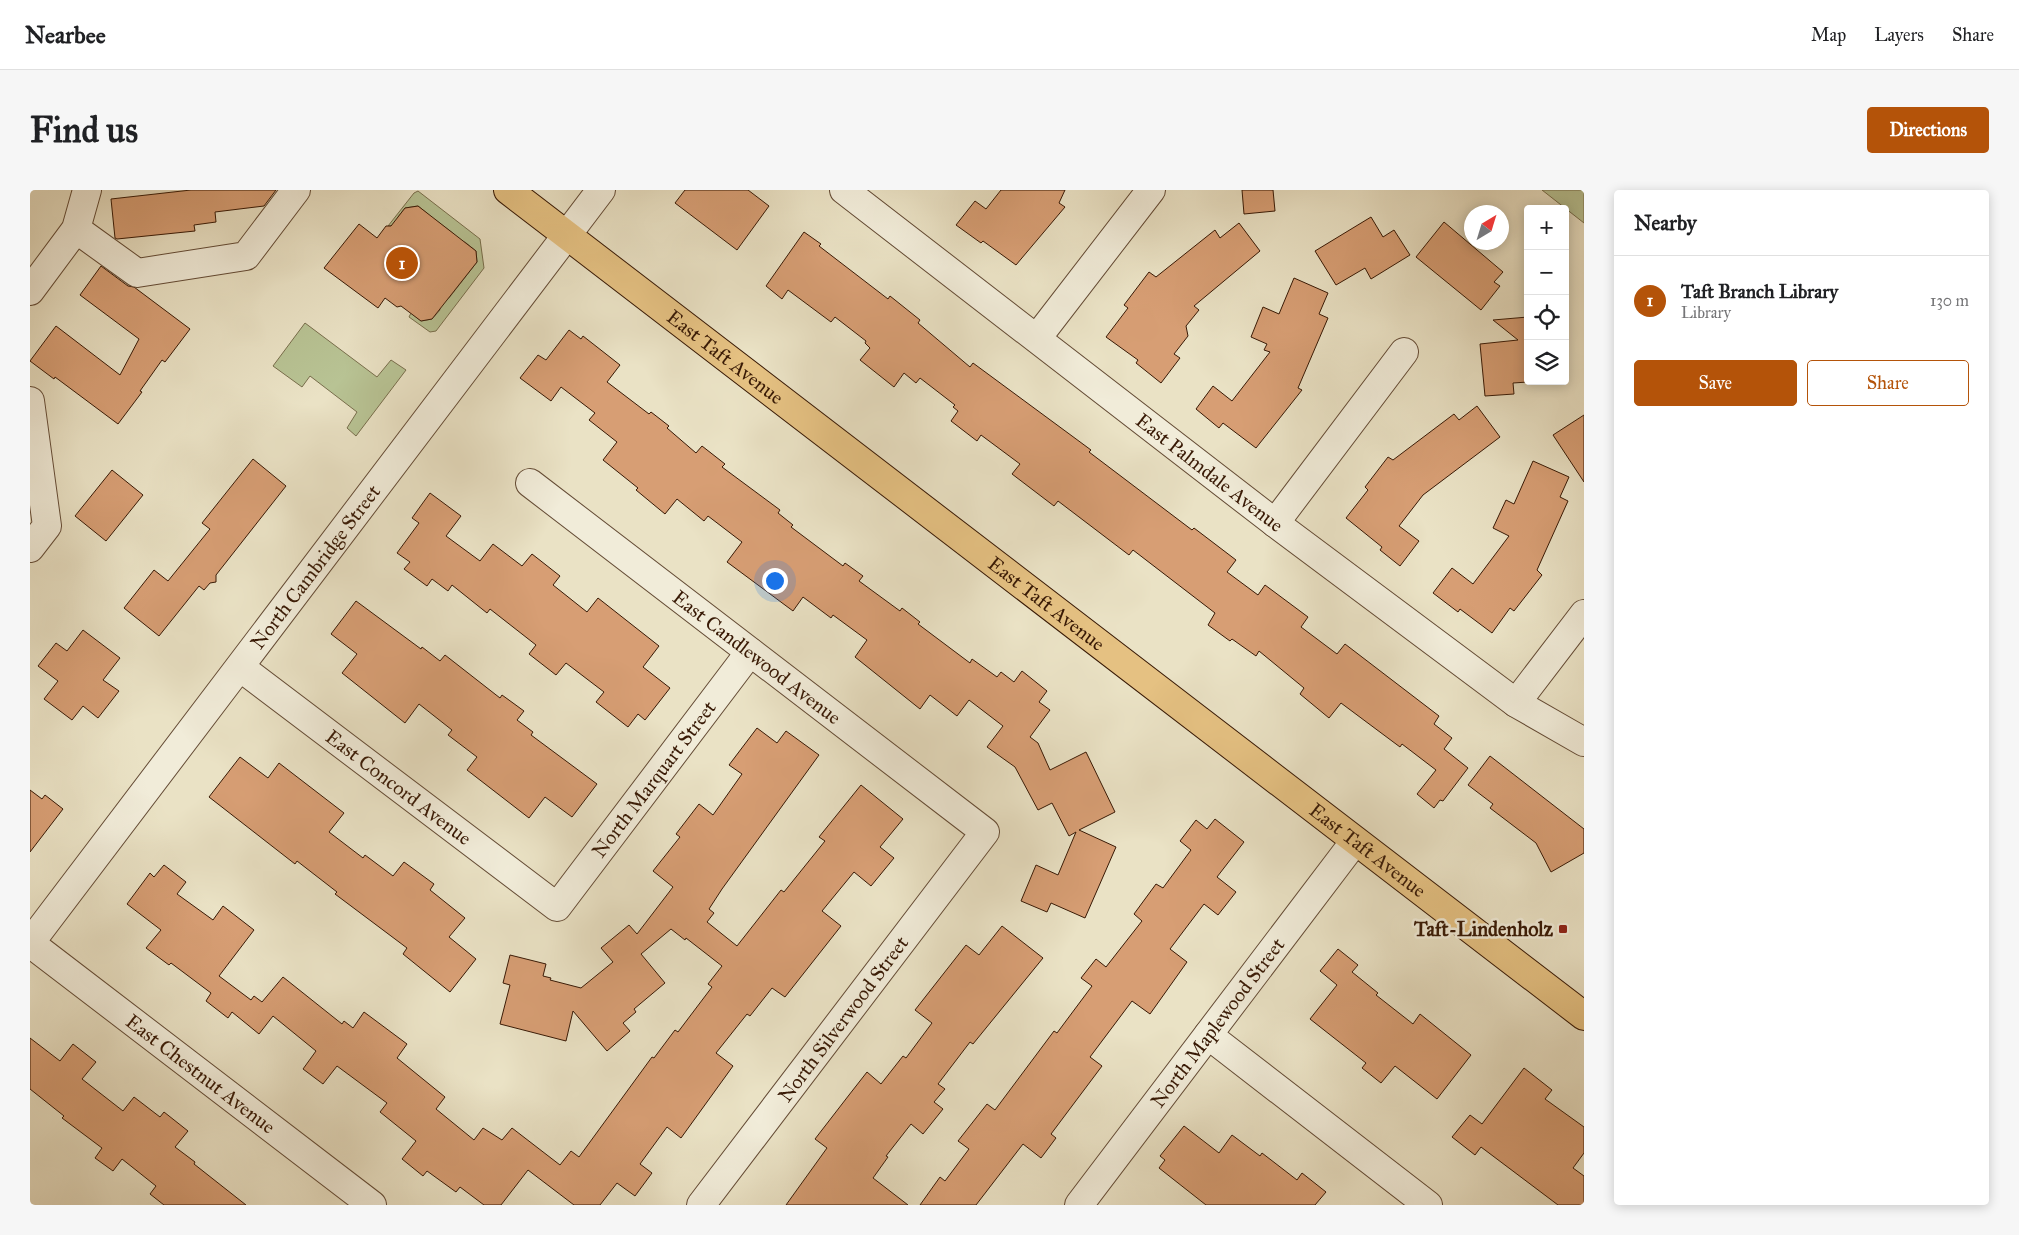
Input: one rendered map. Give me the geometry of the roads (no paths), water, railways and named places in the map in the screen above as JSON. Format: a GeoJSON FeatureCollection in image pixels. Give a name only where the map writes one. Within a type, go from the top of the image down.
{"type":"FeatureCollection","features":[{"type":"Feature","properties":{"kind":"main road","name":"East Taft Avenue"},"geometry":{"type":"LineString","coordinates":[[508,190],[1584,1016]]}},
{"type":"Feature","properties":{"kind":"street"},"geometry":{"type":"LineString","coordinates":[[30,291],[76,229],[87,190]]}},
{"type":"Feature","properties":{"kind":"street"},"geometry":{"type":"LineString","coordinates":[[76,229],[137,273],[246,256],[296,190]]}},
{"type":"Feature","properties":{"kind":"street","name":"North Cambridge Street"},"geometry":{"type":"LineString","coordinates":[[30,943],[601,190]]}},
{"type":"Feature","properties":{"kind":"street","name":"East Palmdale Avenue"},"geometry":{"type":"LineString","coordinates":[[844,190],[1275,523],[1516,703],[1584,742]]}},
{"type":"Feature","properties":{"kind":"street"},"geometry":{"type":"LineString","coordinates":[[1037,338],[1151,190]]}},
{"type":"Feature","properties":{"kind":"street"},"geometry":{"type":"LineString","coordinates":[[1275,523],[1404,352]]}},
{"type":"Feature","properties":{"kind":"street"},"geometry":{"type":"LineString","coordinates":[[30,401],[47,526],[30,548]]}},
{"type":"Feature","properties":{"kind":"street","name":"East Candlewood Avenue"},"geometry":{"type":"LineString","coordinates":[[530,483],[985,832]]}},
{"type":"Feature","properties":{"kind":"street"},"geometry":{"type":"LineString","coordinates":[[1516,703],[1584,614]]}},
{"type":"Feature","properties":{"kind":"street","name":"North Marquart Street"},"geometry":{"type":"LineString","coordinates":[[557,908],[750,652]]}},
{"type":"Feature","properties":{"kind":"street","name":"East Concord Avenue"},"geometry":{"type":"LineString","coordinates":[[240,667],[557,908]]}},
{"type":"Feature","properties":{"kind":"street","name":"North Silverwood Street"},"geometry":{"type":"LineString","coordinates":[[701,1205],[985,832]]}},
{"type":"Feature","properties":{"kind":"street","name":"North Maplewood Street"},"geometry":{"type":"LineString","coordinates":[[1079,1205],[1355,841]]}},
{"type":"Feature","properties":{"kind":"street","name":"East Chestnut Avenue"},"geometry":{"type":"LineString","coordinates":[[30,943],[372,1205]]}},
{"type":"Feature","properties":{"kind":"street"},"geometry":{"type":"LineString","coordinates":[[1208,1035],[1428,1205]]}},
{"type":"Feature","properties":{"kind":"place","name":"Taft Branch Library"},"geometry":{"type":"Point","coordinates":[402,263]}},
{"type":"Feature","properties":{"kind":"place","name":"Taft-Lindenholz"},"geometry":{"type":"Point","coordinates":[1563,929]}}]}
